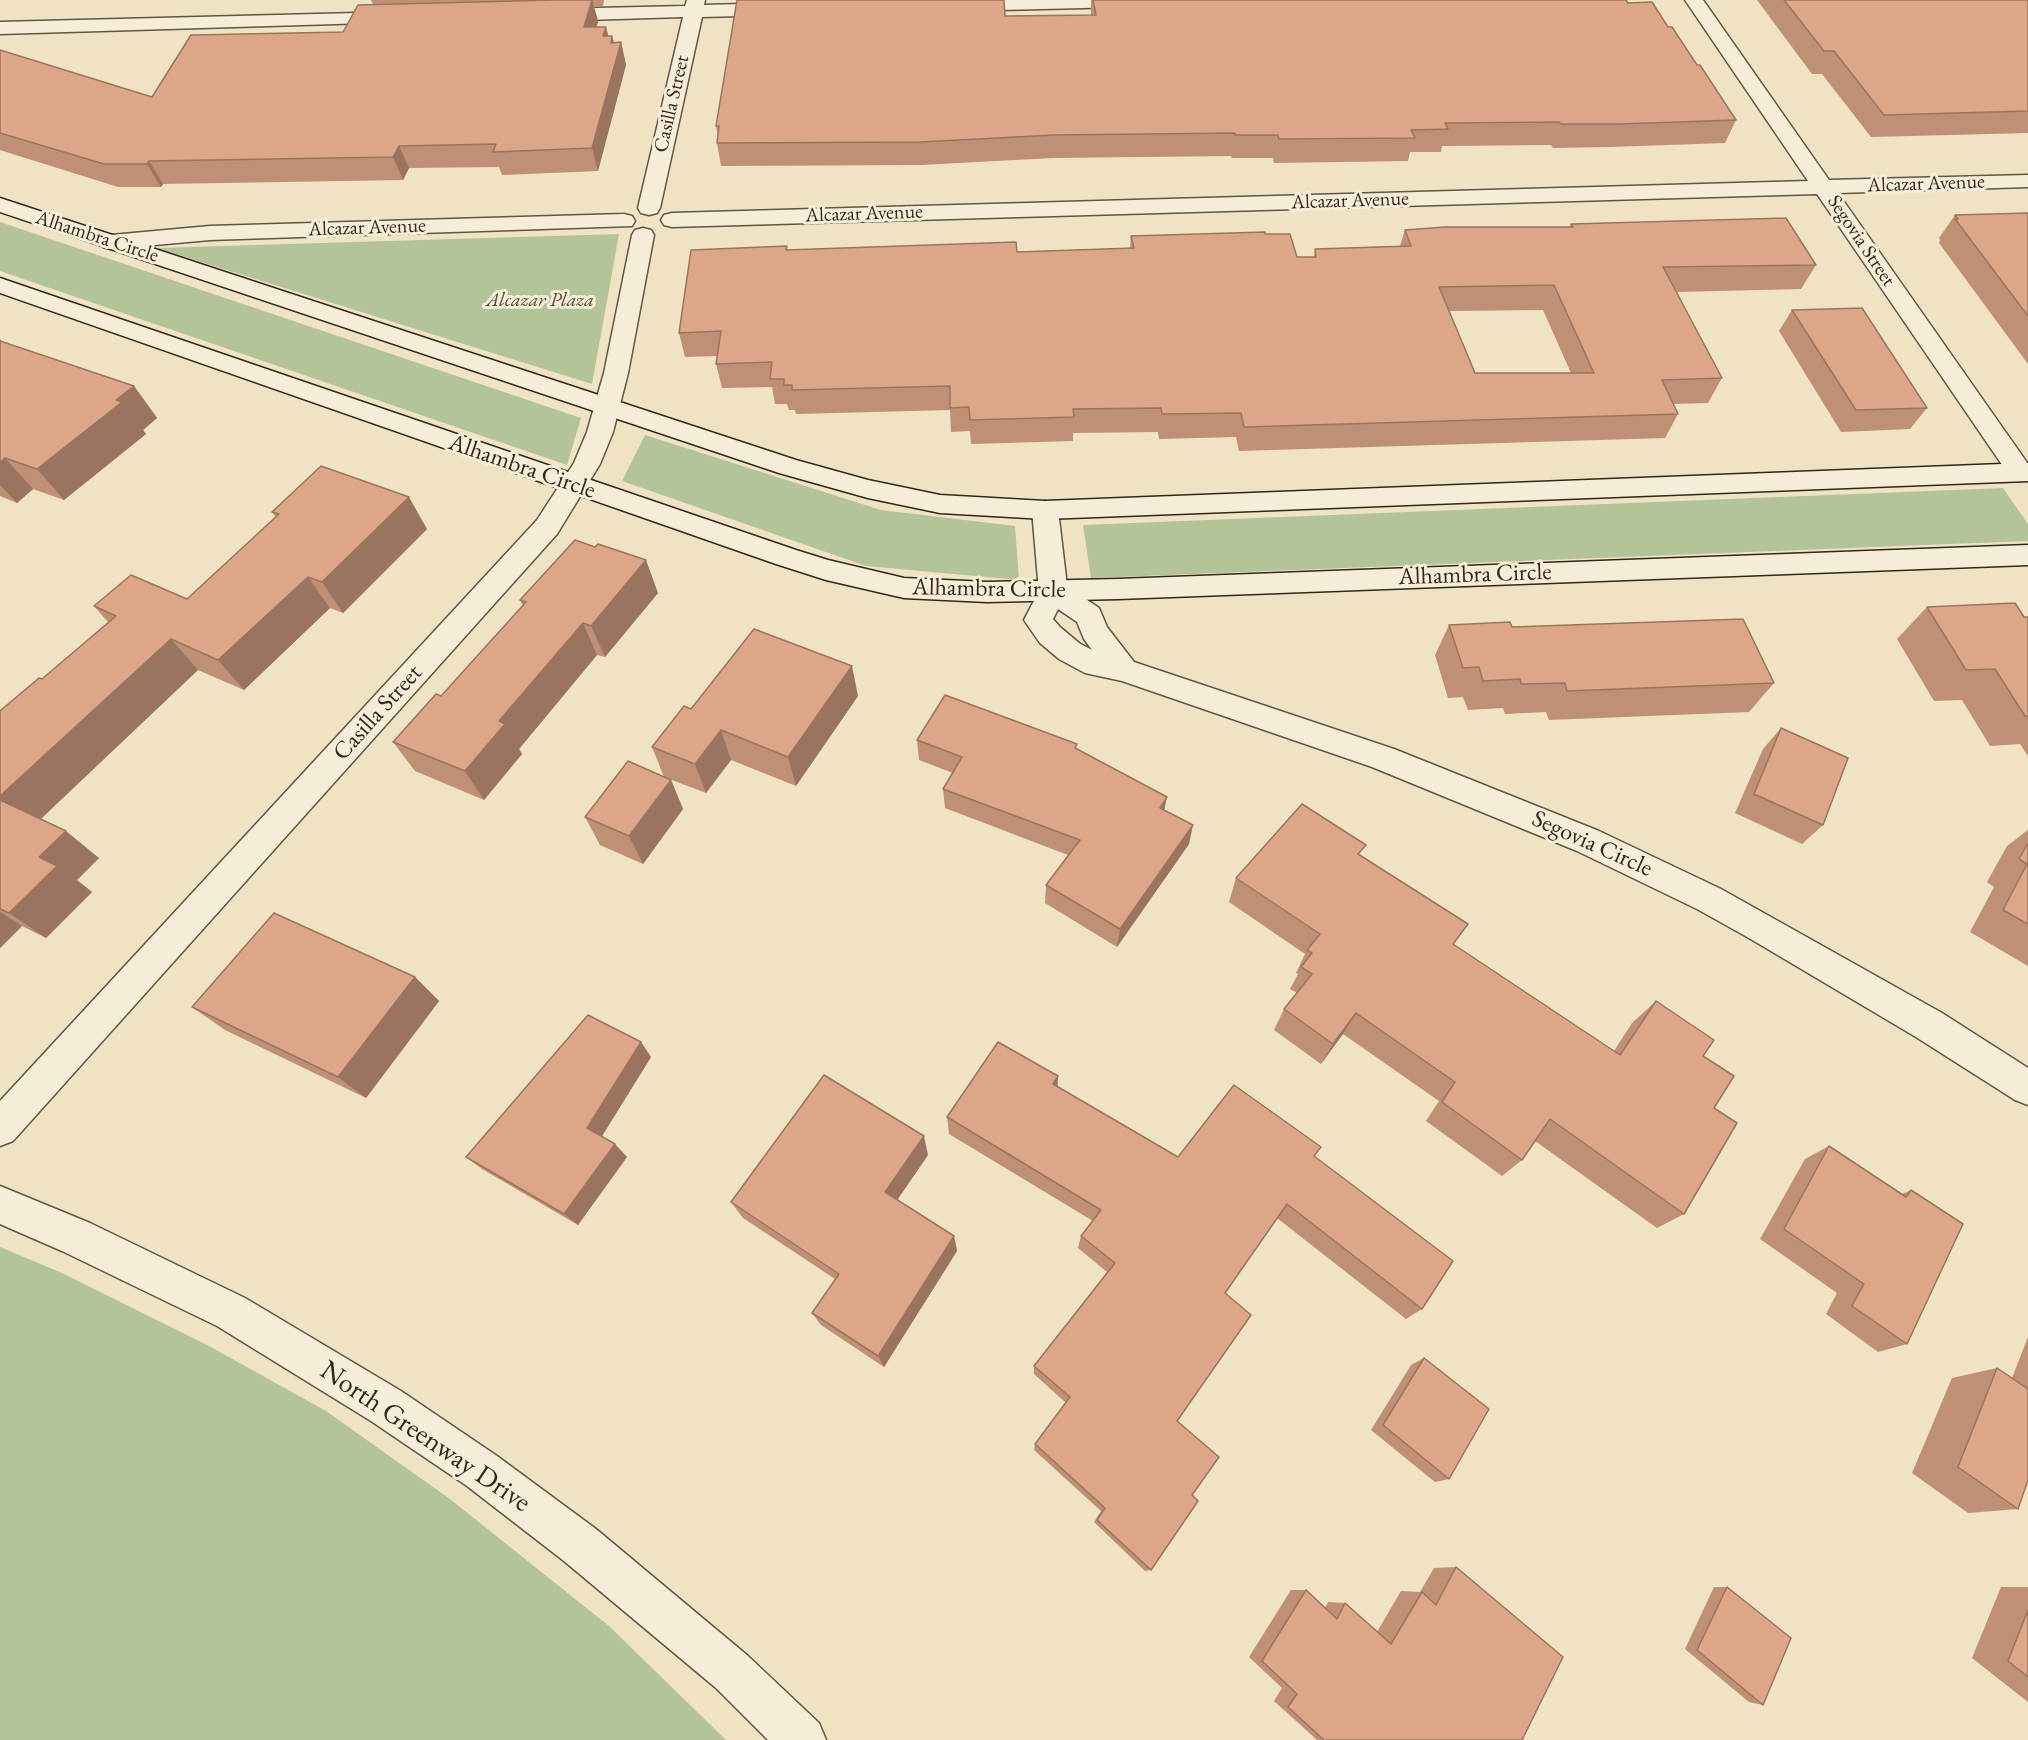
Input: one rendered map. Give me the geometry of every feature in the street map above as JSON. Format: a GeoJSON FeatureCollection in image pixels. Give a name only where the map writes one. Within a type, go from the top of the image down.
{"type":"FeatureCollection","features":[{"type":"Feature","properties":{"kind":"street"},"geometry":{"type":"LineString","coordinates":[[942,5],[1166,0]]}},
{"type":"Feature","properties":{"kind":"street","name":"Segovia Street"},"geometry":{"type":"LineString","coordinates":[[1694,0],[2025,476]]}},
{"type":"Feature","properties":{"kind":"street"},"geometry":{"type":"LineString","coordinates":[[538,15],[695,6],[800,9]]}},
{"type":"Feature","properties":{"kind":"street","name":"Casilla Street"},"geometry":{"type":"LineString","coordinates":[[0,1128],[547,527],[575,486],[587,465],[608,406],[638,222],[695,6]]}},
{"type":"Feature","properties":{"kind":"street"},"geometry":{"type":"LineString","coordinates":[[0,28],[419,18]]}},
{"type":"Feature","properties":{"kind":"street","name":"Alcazar Avenue"},"geometry":{"type":"LineString","coordinates":[[111,242],[210,233],[638,222],[663,231],[672,220],[2028,181]]}},
{"type":"Feature","properties":{"kind":"street","name":"Alhambra Circle"},"geometry":{"type":"LineString","coordinates":[[0,205],[788,467],[868,489],[940,504],[1044,510],[2025,476]]}},
{"type":"Feature","properties":{"kind":"street","name":"Alhambra Circle"},"geometry":{"type":"LineString","coordinates":[[0,285],[575,486],[826,570],[904,588],[944,591],[1053,591],[2028,555]]}},
{"type":"Feature","properties":{"kind":"street"},"geometry":{"type":"LineString","coordinates":[[1044,510],[1053,591],[1089,616],[1094,631],[1124,670]]}},
{"type":"Feature","properties":{"kind":"street","name":"Segovia Circle"},"geometry":{"type":"LineString","coordinates":[[1053,591],[1038,620],[1050,635],[1069,651],[1095,665],[1124,670],[1392,762],[1521,813],[1651,870],[1720,905],[1840,972],[2028,1088]]}},
{"type":"Feature","properties":{"kind":"street","name":"North Greenway Drive"},"geometry":{"type":"LineString","coordinates":[[0,1205],[76,1237],[231,1312],[386,1406],[482,1471],[580,1545],[732,1672],[802,1740]]}},
{"type":"Feature","properties":{"kind":"green space"},"geometry":{"type":"Polygon","coordinates":[[[0,222],[581,418],[567,465],[0,271],[0,222]]]}},
{"type":"Feature","properties":{"kind":"green space","name":"Alcazar Plaza"},"geometry":{"type":"Polygon","coordinates":[[[619,234],[592,384],[156,248],[619,234]]]}},
{"type":"Feature","properties":{"kind":"green space"},"geometry":{"type":"Polygon","coordinates":[[[645,435],[881,510],[1015,526],[1019,580],[866,566],[622,481],[645,435]]]}},
{"type":"Feature","properties":{"kind":"green space"},"geometry":{"type":"Polygon","coordinates":[[[2003,488],[2028,524],[2028,541],[1091,578],[1083,525],[2003,488]]]}},
{"type":"Feature","properties":{"kind":"green space"},"geometry":{"type":"Polygon","coordinates":[[[0,1247],[62,1273],[209,1346],[326,1411],[450,1499],[609,1626],[726,1740],[0,1740],[0,1247]]]}},
{"type":"Feature","properties":{"kind":"building"},"geometry":{"type":"Polygon","coordinates":[[[592,0],[584,27],[606,27],[603,36],[612,36],[611,43],[621,42],[592,148],[493,152],[496,144],[399,146],[393,157],[149,161],[147,164],[104,164],[0,133],[0,50],[152,97],[191,35],[343,32],[358,5],[592,0]]]}},
{"type":"Feature","properties":{"kind":"building"},"geometry":{"type":"Polygon","coordinates":[[[737,0],[1004,0],[1005,16],[1096,15],[1093,0],[1626,0],[1628,3],[1652,2],[1668,27],[1672,27],[1697,65],[1700,65],[1736,120],[1619,124],[1445,123],[1448,129],[1411,130],[1415,138],[1279,139],[1278,135],[1235,135],[1235,133],[1054,135],[920,142],[717,143],[719,126],[716,126],[737,0]]]}},
{"type":"Feature","properties":{"kind":"building"},"geometry":{"type":"Polygon","coordinates":[[[1784,0],[2028,0],[2028,111],[1884,115],[1834,51],[1824,51],[1784,0]]]}},
{"type":"Feature","properties":{"kind":"building"},"geometry":{"type":"Polygon","coordinates":[[[2028,213],[2028,316],[1955,219],[1958,219],[1955,215],[2028,213]]]}},
{"type":"Feature","properties":{"kind":"building"},"geometry":{"type":"Polygon","coordinates":[[[1786,218],[1816,265],[1663,267],[1722,378],[1662,380],[1678,414],[1244,427],[1241,413],[1162,414],[1161,408],[1073,409],[1074,417],[970,420],[969,407],[950,408],[950,386],[792,390],[792,385],[784,385],[784,379],[770,379],[772,362],[716,364],[721,331],[679,333],[691,250],[787,246],[786,250],[1016,242],[1017,252],[1134,248],[1131,236],[1265,232],[1265,234],[1290,234],[1297,257],[1316,257],[1315,249],[1411,246],[1405,230],[1445,227],[1573,227],[1571,224],[1786,218]],[[1554,285],[1439,287],[1475,373],[1594,373],[1554,285]]]}},
{"type":"Feature","properties":{"kind":"building"},"geometry":{"type":"Polygon","coordinates":[[[1862,308],[1927,408],[1856,410],[1792,310],[1862,308]]]}},
{"type":"Feature","properties":{"kind":"building"},"geometry":{"type":"Polygon","coordinates":[[[0,341],[134,386],[116,400],[122,402],[37,469],[5,458],[0,462],[0,341]]]}},
{"type":"Feature","properties":{"kind":"building"},"geometry":{"type":"Polygon","coordinates":[[[321,466],[409,497],[322,582],[308,577],[218,660],[171,639],[0,796],[0,711],[39,678],[42,679],[116,616],[94,606],[131,575],[187,599],[279,514],[272,512],[321,466]]]}},
{"type":"Feature","properties":{"kind":"building"},"geometry":{"type":"Polygon","coordinates":[[[575,540],[595,547],[598,544],[646,560],[591,626],[583,623],[499,721],[505,724],[465,771],[393,742],[436,694],[441,696],[526,602],[520,600],[575,540]]]}},
{"type":"Feature","properties":{"kind":"building"},"geometry":{"type":"Polygon","coordinates":[[[2015,603],[2024,617],[2028,617],[2028,716],[2025,716],[1995,669],[1966,670],[1927,607],[2015,603]]]}},
{"type":"Feature","properties":{"kind":"building"},"geometry":{"type":"Polygon","coordinates":[[[1743,619],[1774,683],[1567,691],[1565,683],[1521,684],[1520,679],[1483,681],[1479,667],[1463,668],[1449,625],[1510,622],[1512,627],[1743,619]]]}},
{"type":"Feature","properties":{"kind":"building"},"geometry":{"type":"Polygon","coordinates":[[[754,629],[852,666],[788,757],[721,730],[695,764],[652,747],[684,706],[691,709],[754,629]]]}},
{"type":"Feature","properties":{"kind":"building"},"geometry":{"type":"Polygon","coordinates":[[[945,695],[1077,744],[1075,748],[1167,797],[1160,808],[1193,825],[1120,929],[1046,885],[1080,840],[943,789],[962,757],[917,740],[945,695]]]}},
{"type":"Feature","properties":{"kind":"building"},"geometry":{"type":"Polygon","coordinates":[[[1781,728],[1848,758],[1823,825],[1754,794],[1781,728]]]}},
{"type":"Feature","properties":{"kind":"building"},"geometry":{"type":"Polygon","coordinates":[[[628,761],[671,780],[629,836],[585,817],[628,761]]]}},
{"type":"Feature","properties":{"kind":"building"},"geometry":{"type":"Polygon","coordinates":[[[0,800],[66,831],[39,857],[57,866],[9,913],[0,909],[0,800]]]}},
{"type":"Feature","properties":{"kind":"building"},"geometry":{"type":"Polygon","coordinates":[[[1302,804],[1366,845],[1358,854],[1468,924],[1453,944],[1620,1055],[1656,1001],[1714,1040],[1703,1056],[1734,1076],[1714,1108],[1737,1123],[1684,1214],[1550,1119],[1522,1160],[1442,1102],[1455,1082],[1356,1013],[1333,1044],[1284,1009],[1312,974],[1301,967],[1312,953],[1307,950],[1320,934],[1236,878],[1302,804]]]}},
{"type":"Feature","properties":{"kind":"building"},"geometry":{"type":"Polygon","coordinates":[[[2028,843],[2028,924],[2003,910],[2027,864],[2019,859],[2028,843]]]}},
{"type":"Feature","properties":{"kind":"building"},"geometry":{"type":"Polygon","coordinates":[[[274,913],[415,977],[338,1077],[192,1007],[274,913]]]}},
{"type":"Feature","properties":{"kind":"building"},"geometry":{"type":"Polygon","coordinates":[[[588,1015],[641,1042],[587,1128],[615,1144],[564,1214],[466,1157],[588,1015]]]}},
{"type":"Feature","properties":{"kind":"building"},"geometry":{"type":"Polygon","coordinates":[[[998,1042],[1058,1076],[1053,1084],[1178,1157],[1234,1085],[1321,1147],[1314,1156],[1453,1261],[1422,1309],[1287,1204],[1225,1293],[1251,1315],[1177,1421],[1219,1457],[1192,1495],[1198,1501],[1151,1570],[1097,1520],[1105,1508],[1035,1444],[1070,1397],[1034,1366],[1115,1263],[1081,1236],[1101,1210],[947,1117],[998,1042]]]}},
{"type":"Feature","properties":{"kind":"building"},"geometry":{"type":"Polygon","coordinates":[[[824,1075],[924,1136],[885,1192],[954,1236],[878,1356],[812,1313],[839,1274],[731,1202],[824,1075]]]}},
{"type":"Feature","properties":{"kind":"building"},"geometry":{"type":"Polygon","coordinates":[[[1829,1146],[1906,1197],[1911,1190],[1963,1224],[1907,1344],[1852,1306],[1864,1284],[1784,1229],[1829,1146]]]}},
{"type":"Feature","properties":{"kind":"building"},"geometry":{"type":"Polygon","coordinates":[[[1424,1358],[1489,1409],[1449,1479],[1383,1425],[1424,1358]]]}},
{"type":"Feature","properties":{"kind":"building"},"geometry":{"type":"Polygon","coordinates":[[[1997,1368],[2028,1389],[2028,1480],[2018,1509],[1958,1467],[1997,1368]]]}},
{"type":"Feature","properties":{"kind":"building"},"geometry":{"type":"Polygon","coordinates":[[[1456,1567],[1563,1657],[1522,1740],[1324,1740],[1288,1707],[1297,1694],[1262,1661],[1306,1590],[1337,1619],[1345,1603],[1391,1644],[1422,1592],[1436,1605],[1456,1567]]]}},
{"type":"Feature","properties":{"kind":"building"},"geometry":{"type":"Polygon","coordinates":[[[1727,1587],[1791,1638],[1763,1705],[1697,1650],[1727,1587]]]}},
{"type":"Feature","properties":{"kind":"building"},"geometry":{"type":"Polygon","coordinates":[[[2028,1610],[2028,1677],[2008,1661],[2028,1610]]]}}]}
